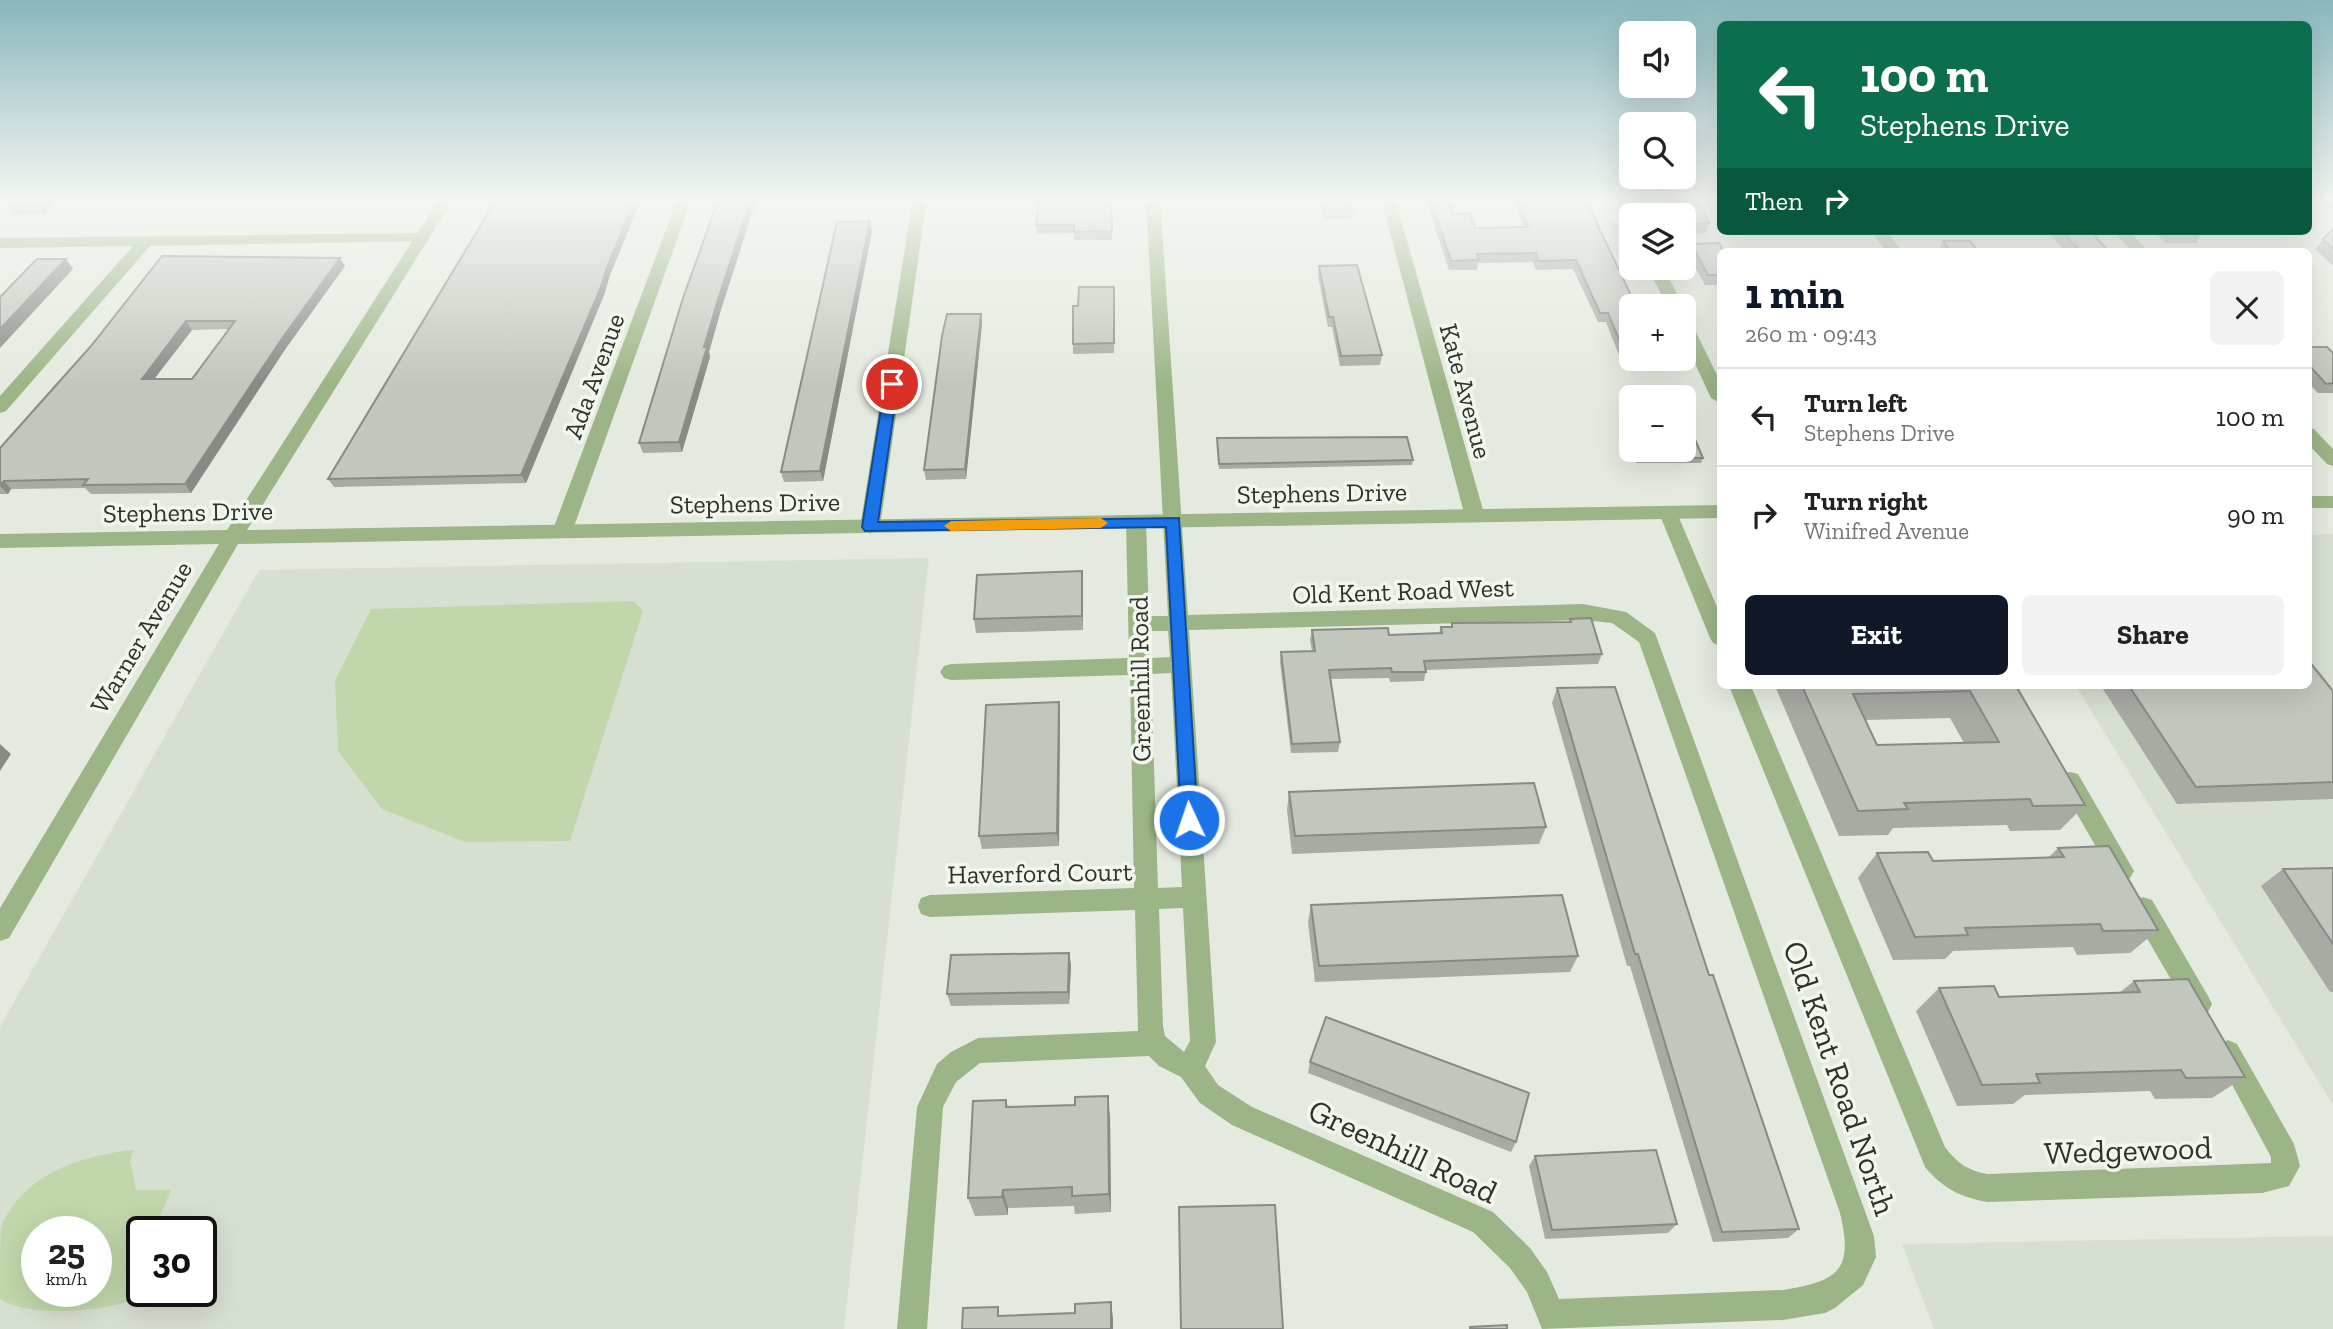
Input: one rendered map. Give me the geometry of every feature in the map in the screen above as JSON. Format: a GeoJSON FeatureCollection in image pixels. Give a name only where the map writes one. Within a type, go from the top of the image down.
{"type":"FeatureCollection","features":[{"type":"Feature","properties":{"kind":"street"},"geometry":{"type":"LineString","coordinates":[[0,407],[129,260]]}},
{"type":"Feature","properties":{"kind":"street","name":"Warner Avenue"},"geometry":{"type":"LineString","coordinates":[[0,930],[232,538],[408,260]]}},
{"type":"Feature","properties":{"kind":"street","name":"Ada Avenue"},"geometry":{"type":"LineString","coordinates":[[562,532],[662,260]]}},
{"type":"Feature","properties":{"kind":"street"},"geometry":{"type":"LineString","coordinates":[[870,527],[911,260]]}},
{"type":"Feature","properties":{"kind":"street","name":"Greenhill Road"},"geometry":{"type":"LineString","coordinates":[[1157,260],[1203,1042],[1190,1068]]}},
{"type":"Feature","properties":{"kind":"street","name":"Kate Avenue"},"geometry":{"type":"LineString","coordinates":[[1405,260],[1475,517]]}},
{"type":"Feature","properties":{"kind":"street"},"geometry":{"type":"LineString","coordinates":[[1696,349],[1717,392]]}},
{"type":"Feature","properties":{"kind":"street"},"geometry":{"type":"LineString","coordinates":[[2312,437],[2333,460]]}},
{"type":"Feature","properties":{"kind":"street"},"geometry":{"type":"LineString","coordinates":[[2312,502],[2333,502]]}},
{"type":"Feature","properties":{"kind":"street","name":"Stephens Drive"},"geometry":{"type":"LineString","coordinates":[[0,541],[1717,512]]}},
{"type":"Feature","properties":{"kind":"street"},"geometry":{"type":"LineString","coordinates":[[1668,513],[1717,631]]}},
{"type":"Feature","properties":{"kind":"street","name":"Greenhill Road"},"geometry":{"type":"LineString","coordinates":[[1136,522],[1150,1026],[1154,1043],[1168,1057],[1190,1068],[1209,1094],[1242,1116],[1483,1222],[1520,1258],[1537,1282],[1555,1322]]}},
{"type":"Feature","properties":{"kind":"street","name":"Old Kent Road West"},"geometry":{"type":"LineString","coordinates":[[1139,624],[1583,612],[1610,613],[1629,620]]}},
{"type":"Feature","properties":{"kind":"street","name":"Old Kent Road North"},"geometry":{"type":"LineString","coordinates":[[1555,1322],[1783,1305],[1825,1298],[1853,1275],[1861,1257],[1860,1236],[1854,1213],[1655,656],[1648,638],[1629,620]]}},
{"type":"Feature","properties":{"kind":"street"},"geometry":{"type":"LineString","coordinates":[[951,673],[1180,665]]}},
{"type":"Feature","properties":{"kind":"street","name":"Wedgewood"},"geometry":{"type":"LineString","coordinates":[[1741,689],[1935,1157],[1954,1179],[1967,1185],[1988,1188],[2262,1179],[2279,1176],[2286,1166],[2284,1154],[2056,757]]}},
{"type":"Feature","properties":{"kind":"street","name":"Haverford Court"},"geometry":{"type":"LineString","coordinates":[[930,905],[1194,897]]}},
{"type":"Feature","properties":{"kind":"street"},"geometry":{"type":"LineString","coordinates":[[912,1329],[930,1107],[944,1073],[959,1059],[978,1051],[1154,1043]]}},
{"type":"Feature","properties":{"kind":"shaded area"},"geometry":{"type":"Polygon","coordinates":[[[2333,534],[2333,1105],[2078,689],[2312,689],[2312,535],[2333,534]]]}},
{"type":"Feature","properties":{"kind":"shaded area"},"geometry":{"type":"Polygon","coordinates":[[[929,558],[844,1329],[0,1329],[0,1027],[259,570],[929,558]]]}},
{"type":"Feature","properties":{"kind":"shaded area"},"geometry":{"type":"Polygon","coordinates":[[[2333,1236],[2333,1329],[1934,1329],[1902,1244],[2333,1236]]]}},
{"type":"Feature","properties":{"kind":"green space"},"geometry":{"type":"Polygon","coordinates":[[[634,601],[643,611],[570,841],[465,842],[382,809],[338,751],[335,680],[371,609],[634,601]]]}},
{"type":"Feature","properties":{"kind":"green space"},"geometry":{"type":"Polygon","coordinates":[[[134,1150],[130,1160],[136,1190],[171,1190],[160,1216],[126,1216],[126,1302],[112,1306],[112,1216],[21,1216],[21,1307],[104,1307],[54,1311],[33,1309],[14,1306],[0,1299],[1,1228],[11,1209],[23,1194],[39,1181],[56,1171],[94,1157],[134,1150]]]}},
{"type":"Feature","properties":{"kind":"building"},"geometry":{"type":"Polygon","coordinates":[[[36,260],[65,260],[0,329],[0,297],[36,260]]]}},
{"type":"Feature","properties":{"kind":"building"},"geometry":{"type":"Polygon","coordinates":[[[159,260],[339,260],[281,340],[185,484],[83,485],[88,479],[4,481],[0,485],[0,448],[91,346],[159,260]],[[186,321],[142,379],[192,379],[235,321],[186,321]]]}},
{"type":"Feature","properties":{"kind":"building"},"geometry":{"type":"Polygon","coordinates":[[[460,260],[610,260],[521,475],[328,479],[460,260]]]}},
{"type":"Feature","properties":{"kind":"building"},"geometry":{"type":"Polygon","coordinates":[[[697,260],[731,260],[679,442],[639,443],[697,260]]]}},
{"type":"Feature","properties":{"kind":"building"},"geometry":{"type":"Polygon","coordinates":[[[828,260],[862,260],[820,471],[781,472],[828,260]]]}},
{"type":"Feature","properties":{"kind":"building"},"geometry":{"type":"Polygon","coordinates":[[[1576,260],[1614,260],[1619,270],[1619,280],[1624,280],[1630,294],[1619,294],[1619,339],[1608,313],[1600,313],[1576,260]]]}},
{"type":"Feature","properties":{"kind":"building"},"geometry":{"type":"Polygon","coordinates":[[[1700,260],[1717,260],[1717,275],[1708,275],[1700,260]]]}},
{"type":"Feature","properties":{"kind":"building"},"geometry":{"type":"Polygon","coordinates":[[[1357,265],[1382,355],[1341,356],[1333,317],[1329,317],[1319,266],[1357,265]]]}},
{"type":"Feature","properties":{"kind":"building"},"geometry":{"type":"Polygon","coordinates":[[[1079,287],[1114,287],[1114,343],[1073,344],[1073,306],[1078,306],[1079,287]]]}},
{"type":"Feature","properties":{"kind":"building"},"geometry":{"type":"Polygon","coordinates":[[[947,314],[981,314],[965,469],[924,470],[942,336],[947,314]]]}},
{"type":"Feature","properties":{"kind":"building"},"geometry":{"type":"Polygon","coordinates":[[[2312,347],[2327,347],[2333,353],[2333,383],[2326,384],[2312,368],[2312,347]]]}},
{"type":"Feature","properties":{"kind":"building"},"geometry":{"type":"Polygon","coordinates":[[[1407,437],[1413,460],[1219,464],[1217,438],[1407,437]]]}},
{"type":"Feature","properties":{"kind":"building"},"geometry":{"type":"Polygon","coordinates":[[[1696,442],[1703,458],[1696,458],[1696,442]]]}},
{"type":"Feature","properties":{"kind":"building"},"geometry":{"type":"Polygon","coordinates":[[[1082,571],[1082,616],[974,619],[977,575],[1082,571]]]}},
{"type":"Feature","properties":{"kind":"building"},"geometry":{"type":"Polygon","coordinates":[[[1591,618],[1602,654],[1424,661],[1426,672],[1392,672],[1391,668],[1329,670],[1340,742],[1292,744],[1281,652],[1315,651],[1312,630],[1388,628],[1389,635],[1442,633],[1441,627],[1452,627],[1452,623],[1571,622],[1570,619],[1591,618]]]}},
{"type":"Feature","properties":{"kind":"building"},"geometry":{"type":"Polygon","coordinates":[[[2312,665],[2333,691],[2333,782],[2196,787],[2131,689],[2312,689],[2312,665]]]}},
{"type":"Feature","properties":{"kind":"building"},"geometry":{"type":"Polygon","coordinates":[[[1615,687],[1709,975],[1713,975],[1799,1229],[1722,1232],[1638,954],[1635,954],[1557,688],[1615,687]]]}},
{"type":"Feature","properties":{"kind":"building"},"geometry":{"type":"Polygon","coordinates":[[[1803,689],[2018,689],[2085,805],[2033,806],[2030,799],[1904,803],[1908,809],[1858,811],[1803,689]],[[1970,691],[1853,694],[1877,745],[1999,742],[1970,691]]]}},
{"type":"Feature","properties":{"kind":"building"},"geometry":{"type":"Polygon","coordinates":[[[1059,702],[1057,833],[979,836],[986,705],[1059,702]]]}},
{"type":"Feature","properties":{"kind":"building"},"geometry":{"type":"Polygon","coordinates":[[[1534,783],[1546,827],[1295,836],[1289,792],[1534,783]]]}},
{"type":"Feature","properties":{"kind":"building"},"geometry":{"type":"Polygon","coordinates":[[[2109,846],[2158,930],[2103,931],[2100,924],[1965,928],[1968,935],[1915,937],[1877,853],[1928,852],[1933,861],[2064,857],[2058,848],[2109,846]]]}},
{"type":"Feature","properties":{"kind":"building"},"geometry":{"type":"Polygon","coordinates":[[[2333,868],[2333,944],[2283,869],[2333,868]]]}},
{"type":"Feature","properties":{"kind":"building"},"geometry":{"type":"Polygon","coordinates":[[[1562,895],[1578,956],[1319,966],[1311,905],[1562,895]]]}},
{"type":"Feature","properties":{"kind":"building"},"geometry":{"type":"Polygon","coordinates":[[[1069,953],[1068,992],[947,994],[951,955],[1069,953]]]}},
{"type":"Feature","properties":{"kind":"building"},"geometry":{"type":"Polygon","coordinates":[[[2188,979],[2245,1077],[2186,1078],[2181,1070],[2036,1074],[2040,1083],[1982,1085],[1939,988],[1994,986],[1999,997],[2140,992],[2134,981],[2188,979]]]}},
{"type":"Feature","properties":{"kind":"building"},"geometry":{"type":"Polygon","coordinates":[[[1326,1017],[1529,1093],[1516,1142],[1310,1062],[1326,1017]]]}},
{"type":"Feature","properties":{"kind":"building"},"geometry":{"type":"Polygon","coordinates":[[[1108,1096],[1109,1194],[1072,1196],[1072,1187],[1003,1190],[1002,1197],[968,1198],[973,1101],[1006,1100],[1006,1107],[1075,1105],[1075,1097],[1108,1096]]]}},
{"type":"Feature","properties":{"kind":"building"},"geometry":{"type":"Polygon","coordinates":[[[1656,1150],[1677,1224],[1552,1230],[1535,1156],[1656,1150]]]}},
{"type":"Feature","properties":{"kind":"building"},"geometry":{"type":"Polygon","coordinates":[[[1275,1205],[1283,1329],[1181,1329],[1179,1207],[1275,1205]]]}},
{"type":"Feature","properties":{"kind":"building"},"geometry":{"type":"Polygon","coordinates":[[[1111,1302],[1111,1329],[962,1329],[963,1308],[998,1307],[998,1316],[1075,1313],[1075,1304],[1111,1302]]]}},
{"type":"Feature","properties":{"kind":"building"},"geometry":{"type":"Polygon","coordinates":[[[1507,1325],[1507,1329],[1470,1329],[1470,1327],[1507,1325]]]}},
{"type":"Feature","properties":{"kind":"slow traffic"},"geometry":{"type":"LineString","coordinates":[[951,526],[1101,523]]}},
{"type":"Feature","properties":{"kind":"route"},"geometry":{"type":"LineString","coordinates":[[892,384],[870,527],[1174,522],[1172,551],[1189,820]]}}]}
